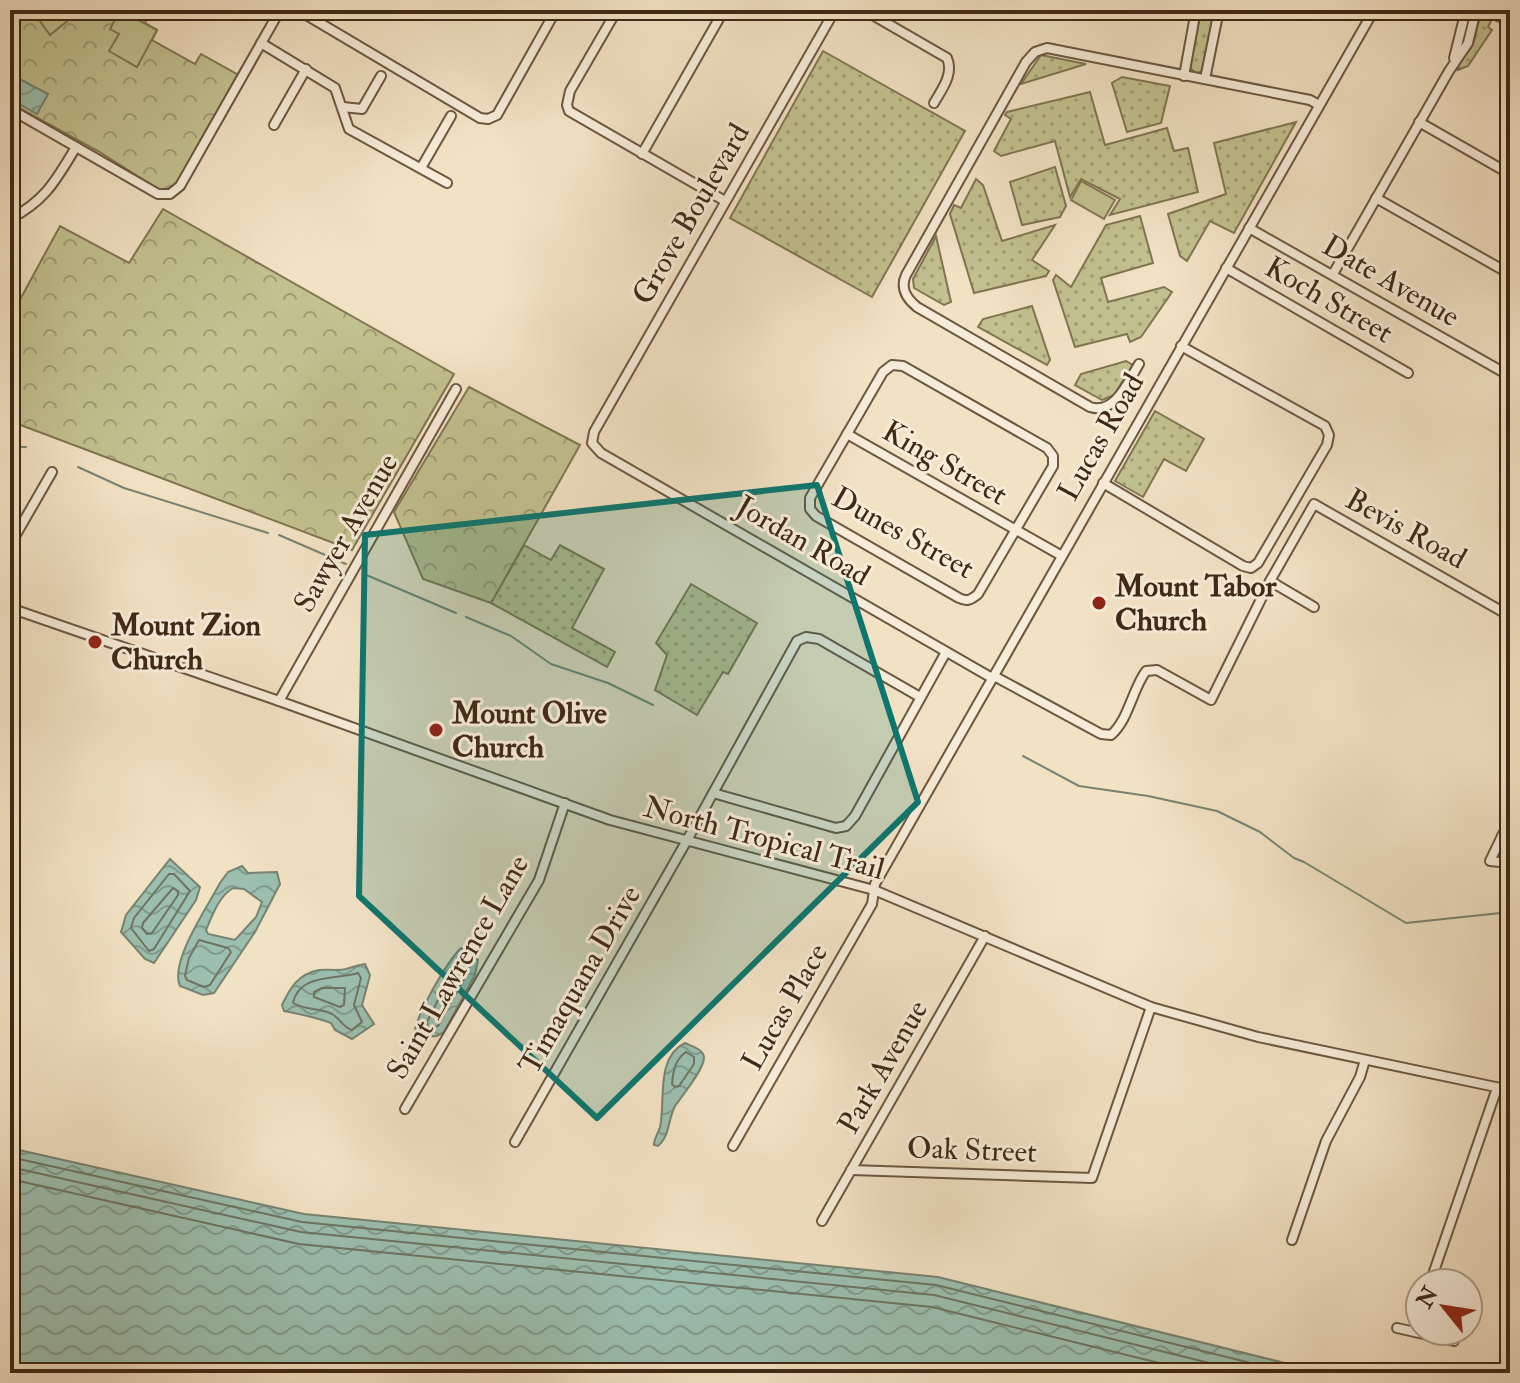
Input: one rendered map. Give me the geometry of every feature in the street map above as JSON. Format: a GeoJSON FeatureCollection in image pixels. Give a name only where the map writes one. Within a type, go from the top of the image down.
{"type":"FeatureCollection","features":[{"type":"Feature","properties":{"kind":"street"},"geometry":{"type":"LineString","coordinates":[[10,109],[158,194],[170,194],[180,186],[280,10]]}},
{"type":"Feature","properties":{"kind":"street"},"geometry":{"type":"LineString","coordinates":[[298,10],[480,118],[488,119],[497,115],[556,10]]}},
{"type":"Feature","properties":{"kind":"street"},"geometry":{"type":"LineString","coordinates":[[617,10],[570,91],[567,105],[573,116],[725,201]]}},
{"type":"Feature","properties":{"kind":"street"},"geometry":{"type":"LineString","coordinates":[[642,154],[724,10]]}},
{"type":"Feature","properties":{"kind":"street","name":"Grove Boulevard"},"geometry":{"type":"LineString","coordinates":[[592,443],[594,432],[835,10]]}},
{"type":"Feature","properties":{"kind":"street"},"geometry":{"type":"LineString","coordinates":[[864,10],[947,58],[950,74],[934,103]]}},
{"type":"Feature","properties":{"kind":"street"},"geometry":{"type":"LineString","coordinates":[[1184,76],[1196,10]]}},
{"type":"Feature","properties":{"kind":"street"},"geometry":{"type":"LineString","coordinates":[[1205,79],[1219,10]]}},
{"type":"Feature","properties":{"kind":"street","name":"Lucas Road"},"geometry":{"type":"LineString","coordinates":[[874,890],[1374,10]]}},
{"type":"Feature","properties":{"kind":"street"},"geometry":{"type":"LineString","coordinates":[[1453,63],[1466,10]]}},
{"type":"Feature","properties":{"kind":"street"},"geometry":{"type":"LineString","coordinates":[[1333,274],[1453,63],[1468,43],[1476,10]]}},
{"type":"Feature","properties":{"kind":"street"},"geometry":{"type":"LineString","coordinates":[[261,43],[335,88],[349,129],[447,183]]}},
{"type":"Feature","properties":{"kind":"street"},"geometry":{"type":"LineString","coordinates":[[1139,364],[1113,403],[1105,408],[1090,407],[917,307],[905,294],[903,281],[1032,55],[1047,48],[1310,100],[1319,105]]}},
{"type":"Feature","properties":{"kind":"street"},"geometry":{"type":"LineString","coordinates":[[274,125],[306,69]]}},
{"type":"Feature","properties":{"kind":"street"},"geometry":{"type":"LineString","coordinates":[[343,107],[362,109],[381,76]]}},
{"type":"Feature","properties":{"kind":"street"},"geometry":{"type":"LineString","coordinates":[[421,168],[451,116]]}},
{"type":"Feature","properties":{"kind":"street"},"geometry":{"type":"LineString","coordinates":[[1419,122],[1510,174]]}},
{"type":"Feature","properties":{"kind":"street"},"geometry":{"type":"LineString","coordinates":[[10,219],[30,208],[47,192],[76,147]]}},
{"type":"Feature","properties":{"kind":"street"},"geometry":{"type":"LineString","coordinates":[[1376,198],[1510,274]]}},
{"type":"Feature","properties":{"kind":"street","name":"Date Avenue"},"geometry":{"type":"LineString","coordinates":[[1249,228],[1510,376]]}},
{"type":"Feature","properties":{"kind":"street","name":"Koch Street"},"geometry":{"type":"LineString","coordinates":[[1226,268],[1408,373]]}},
{"type":"Feature","properties":{"kind":"street"},"geometry":{"type":"LineString","coordinates":[[1103,483],[1251,568],[1258,563],[1327,445],[1329,435],[1325,426],[1181,346]]}},
{"type":"Feature","properties":{"kind":"street"},"geometry":{"type":"LineString","coordinates":[[847,434],[883,372],[892,365],[903,366],[1047,448],[1053,456],[1053,466],[1016,530]]}},
{"type":"Feature","properties":{"kind":"street","name":"Sawyer Avenue"},"geometry":{"type":"LineString","coordinates":[[279,701],[456,389]]}},
{"type":"Feature","properties":{"kind":"street","name":"Dunes Street"},"geometry":{"type":"LineString","coordinates":[[847,434],[810,498],[810,509],[816,516],[959,598],[972,600],[978,594],[1016,530]]}},
{"type":"Feature","properties":{"kind":"street","name":"King Street"},"geometry":{"type":"LineString","coordinates":[[847,434],[1062,556]]}},
{"type":"Feature","properties":{"kind":"street","name":"Jordan Road"},"geometry":{"type":"LineString","coordinates":[[592,443],[601,453],[993,677]]}},
{"type":"Feature","properties":{"kind":"street"},"geometry":{"type":"LineString","coordinates":[[10,545],[52,472]]}},
{"type":"Feature","properties":{"kind":"street","name":"Bevis Road"},"geometry":{"type":"LineString","coordinates":[[993,677],[1101,734],[1111,735],[1118,728],[1146,671],[1157,670],[1211,700],[1270,581],[1314,504],[1510,616]]}},
{"type":"Feature","properties":{"kind":"street"},"geometry":{"type":"LineString","coordinates":[[1270,581],[1314,607]]}},
{"type":"Feature","properties":{"kind":"street","name":"North Tropical Trail"},"geometry":{"type":"LineString","coordinates":[[10,608],[610,820],[874,890],[1151,1007],[1258,1037],[1510,1090]]}},
{"type":"Feature","properties":{"kind":"street","name":"Timaquana Drive"},"geometry":{"type":"LineString","coordinates":[[515,1142],[797,641],[806,637],[819,639],[920,697]]}},
{"type":"Feature","properties":{"kind":"street"},"geometry":{"type":"LineString","coordinates":[[713,793],[836,828],[846,826],[855,816],[946,652]]}},
{"type":"Feature","properties":{"kind":"street","name":"Saint Lawrence Lane"},"geometry":{"type":"LineString","coordinates":[[405,1109],[539,880],[565,803]]}},
{"type":"Feature","properties":{"kind":"street"},"geometry":{"type":"LineString","coordinates":[[1510,821],[1490,861],[1510,863]]}},
{"type":"Feature","properties":{"kind":"street"},"geometry":{"type":"LineString","coordinates":[[1502,836],[1510,851]]}},
{"type":"Feature","properties":{"kind":"street","name":"Lucas Place"},"geometry":{"type":"LineString","coordinates":[[733,1146],[872,904],[874,890]]}},
{"type":"Feature","properties":{"kind":"street","name":"Park Avenue"},"geometry":{"type":"LineString","coordinates":[[822,1221],[985,936]]}},
{"type":"Feature","properties":{"kind":"street","name":"Oak Street"},"geometry":{"type":"LineString","coordinates":[[851,1170],[1092,1178],[1151,1007]]}},
{"type":"Feature","properties":{"kind":"street"},"geometry":{"type":"LineString","coordinates":[[1292,1240],[1326,1141],[1360,1077],[1365,1060]]}},
{"type":"Feature","properties":{"kind":"street"},"geometry":{"type":"LineString","coordinates":[[1435,1267],[1497,1088]]}},
{"type":"Feature","properties":{"kind":"street"},"geometry":{"type":"LineString","coordinates":[[1397,1328],[1404,1329]]}},
{"type":"Feature","properties":{"kind":"highlighted area"},"geometry":{"type":"Polygon","coordinates":[[[817,485],[918,802],[597,1118],[359,896],[365,535],[817,485]]]}},
{"type":"Feature","properties":{"kind":"green space"},"geometry":{"type":"Polygon","coordinates":[[[10,10],[152,10],[145,23],[157,30],[152,40],[195,64],[201,54],[242,77],[196,159],[170,190],[158,189],[98,151],[10,103],[10,10]]]}},
{"type":"Feature","properties":{"kind":"green space"},"geometry":{"type":"Polygon","coordinates":[[[32,10],[81,10],[50,35],[32,10]]]}},
{"type":"Feature","properties":{"kind":"green space"},"geometry":{"type":"Polygon","coordinates":[[[120,10],[157,30],[137,67],[109,51],[119,34],[110,29],[120,10]]]}},
{"type":"Feature","properties":{"kind":"green space"},"geometry":{"type":"Polygon","coordinates":[[[1201,10],[1215,10],[1204,69],[1197,74],[1190,68],[1201,10]]]}},
{"type":"Feature","properties":{"kind":"green space"},"geometry":{"type":"Polygon","coordinates":[[[1494,11],[1500,15],[1499,22],[1492,19],[1488,27],[1492,30],[1468,66],[1458,70],[1473,43],[1480,20],[1486,12],[1494,11]]]}},
{"type":"Feature","properties":{"kind":"green space"},"geometry":{"type":"Polygon","coordinates":[[[823,51],[965,131],[872,297],[730,218],[823,51]]]}},
{"type":"Feature","properties":{"kind":"green space"},"geometry":{"type":"Polygon","coordinates":[[[1041,55],[1086,64],[1021,84],[1041,55]]]}},
{"type":"Feature","properties":{"kind":"green space"},"geometry":{"type":"Polygon","coordinates":[[[1122,77],[1170,86],[1161,123],[1127,132],[1112,83],[1122,77]]]}},
{"type":"Feature","properties":{"kind":"green space"},"geometry":{"type":"Polygon","coordinates":[[[1090,92],[1105,145],[1167,128],[1174,151],[1188,148],[1198,192],[1110,215],[1120,199],[1081,179],[1070,197],[1055,141],[1001,156],[994,151],[1011,119],[1005,115],[1007,112],[1090,92]]]}},
{"type":"Feature","properties":{"kind":"green space"},"geometry":{"type":"Polygon","coordinates":[[[1296,122],[1234,233],[1210,221],[1187,261],[1180,256],[1168,214],[1226,194],[1214,143],[1296,122]]]}},
{"type":"Feature","properties":{"kind":"green space"},"geometry":{"type":"Polygon","coordinates":[[[1055,167],[1066,206],[1060,217],[1022,225],[1010,182],[1055,167]]]}},
{"type":"Feature","properties":{"kind":"green space"},"geometry":{"type":"Polygon","coordinates":[[[976,179],[983,185],[1002,241],[1055,225],[1032,260],[1049,271],[1046,276],[974,293],[950,214],[954,205],[961,208],[976,179]]]}},
{"type":"Feature","properties":{"kind":"green space"},"geometry":{"type":"Polygon","coordinates":[[[1081,181],[1115,200],[1104,219],[1071,200],[1081,181]]]}},
{"type":"Feature","properties":{"kind":"green space"},"geometry":{"type":"Polygon","coordinates":[[[163,209],[454,374],[352,550],[10,421],[10,318],[60,226],[129,263],[163,209]]]}},
{"type":"Feature","properties":{"kind":"green space"},"geometry":{"type":"Polygon","coordinates":[[[1140,216],[1153,263],[1101,278],[1108,302],[1164,287],[1172,292],[1141,337],[1130,342],[1127,334],[1075,347],[1053,280],[1056,275],[1071,287],[1106,225],[1140,216]]]}},
{"type":"Feature","properties":{"kind":"green space"},"geometry":{"type":"Polygon","coordinates":[[[936,236],[951,302],[944,305],[914,288],[913,279],[936,236]]]}},
{"type":"Feature","properties":{"kind":"green space"},"geometry":{"type":"Polygon","coordinates":[[[1032,306],[1050,360],[1047,365],[978,327],[983,319],[1032,306]]]}},
{"type":"Feature","properties":{"kind":"green space"},"geometry":{"type":"Polygon","coordinates":[[[1126,361],[1133,365],[1114,395],[1102,400],[1075,385],[1081,374],[1126,361]]]}},
{"type":"Feature","properties":{"kind":"green space"},"geometry":{"type":"Polygon","coordinates":[[[469,387],[580,445],[491,603],[423,579],[394,512],[469,387]]]}},
{"type":"Feature","properties":{"kind":"green space"},"geometry":{"type":"Polygon","coordinates":[[[1155,411],[1204,439],[1186,471],[1164,459],[1143,497],[1115,481],[1155,411]]]}},
{"type":"Feature","properties":{"kind":"green space"},"geometry":{"type":"Polygon","coordinates":[[[524,545],[551,560],[560,545],[604,569],[572,628],[615,652],[607,667],[491,603],[524,545]]]}},
{"type":"Feature","properties":{"kind":"green space"},"geometry":{"type":"Polygon","coordinates":[[[691,584],[757,623],[728,674],[723,672],[697,715],[655,690],[667,655],[656,643],[691,584]]]}},
{"type":"Feature","properties":{"kind":"water"},"geometry":{"type":"Polygon","coordinates":[[[10,74],[48,94],[37,114],[10,99],[10,74]]]}},
{"type":"Feature","properties":{"kind":"water"},"geometry":{"type":"Polygon","coordinates":[[[170,859],[200,887],[196,900],[154,963],[145,959],[121,932],[126,915],[170,859]]]}},
{"type":"Feature","properties":{"kind":"water"},"geometry":{"type":"Polygon","coordinates":[[[242,866],[248,873],[277,872],[280,884],[255,932],[214,993],[203,995],[180,986],[180,963],[191,934],[228,872],[242,866]],[[233,888],[224,896],[206,930],[208,934],[235,940],[256,917],[262,902],[244,889],[233,888]]]}},
{"type":"Feature","properties":{"kind":"water"},"geometry":{"type":"Polygon","coordinates":[[[461,948],[478,960],[475,975],[444,1032],[426,1037],[421,1042],[414,1039],[424,1006],[439,978],[461,948]]]}},
{"type":"Feature","properties":{"kind":"water"},"geometry":{"type":"Polygon","coordinates":[[[365,964],[370,975],[362,1005],[374,1024],[352,1039],[335,1030],[331,1023],[284,1011],[282,1005],[288,993],[305,975],[365,964]]]}},
{"type":"Feature","properties":{"kind":"water"},"geometry":{"type":"Polygon","coordinates":[[[685,1043],[701,1052],[703,1062],[675,1106],[665,1137],[658,1146],[654,1145],[662,1116],[665,1069],[669,1059],[685,1043]]]}},
{"type":"Feature","properties":{"kind":"water"},"geometry":{"type":"Polygon","coordinates":[[[10,1148],[304,1214],[938,1277],[1325,1373],[10,1373],[10,1148]]]}},
{"type":"Feature","properties":{"kind":"waterway"},"geometry":{"type":"LineString","coordinates":[[10,447],[26,447]]}},
{"type":"Feature","properties":{"kind":"waterway"},"geometry":{"type":"LineString","coordinates":[[78,467],[124,488],[268,533]]}},
{"type":"Feature","properties":{"kind":"waterway"},"geometry":{"type":"LineString","coordinates":[[279,535],[346,564]]}},
{"type":"Feature","properties":{"kind":"waterway"},"geometry":{"type":"LineString","coordinates":[[364,574],[456,613]]}},
{"type":"Feature","properties":{"kind":"waterway"},"geometry":{"type":"LineString","coordinates":[[466,617],[511,636],[551,664],[608,683],[653,705]]}},
{"type":"Feature","properties":{"kind":"waterway"},"geometry":{"type":"LineString","coordinates":[[1023,756],[1079,786],[1148,796],[1217,811],[1260,832],[1294,858],[1406,923],[1510,912]]}},
{"type":"Feature","properties":{"kind":"place","name":"Mount Tabor Church"},"geometry":{"type":"Point","coordinates":[1099,603]}},
{"type":"Feature","properties":{"kind":"place","name":"Mount Zion Church"},"geometry":{"type":"Point","coordinates":[95,642]}},
{"type":"Feature","properties":{"kind":"place","name":"Mount Olive Church"},"geometry":{"type":"Point","coordinates":[436,730]}}]}
